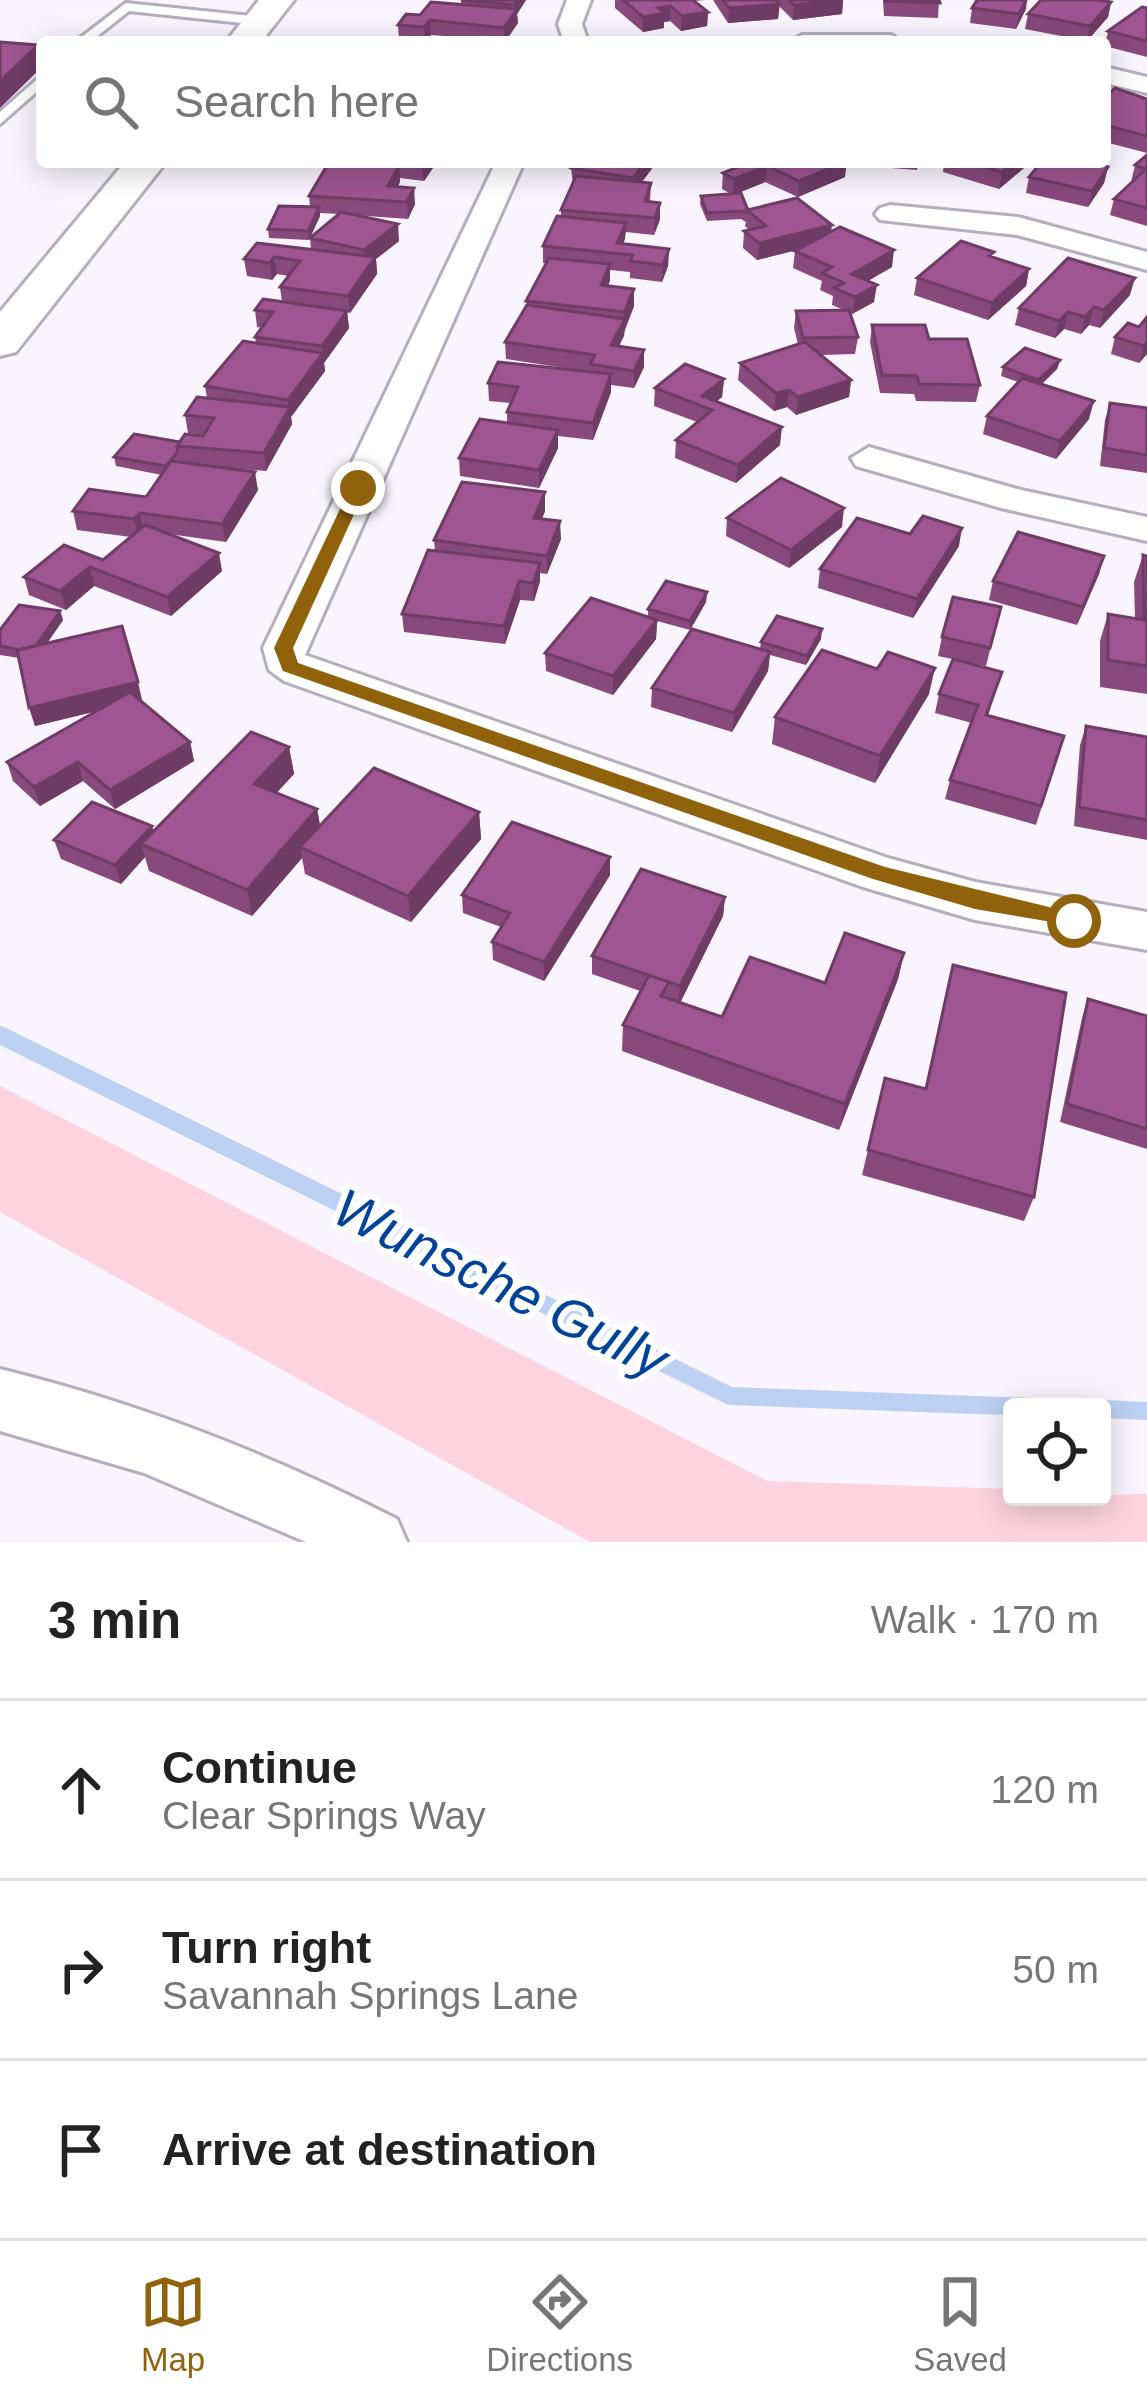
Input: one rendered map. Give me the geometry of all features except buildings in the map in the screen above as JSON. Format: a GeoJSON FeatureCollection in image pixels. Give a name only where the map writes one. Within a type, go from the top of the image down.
{"type":"FeatureCollection","features":[{"type":"Feature","properties":{"kind":"main road"},"geometry":{"type":"LineString","coordinates":[[0,342],[141,168]]}},
{"type":"Feature","properties":{"kind":"street"},"geometry":{"type":"LineString","coordinates":[[574,36],[570,24],[579,0]]}},
{"type":"Feature","properties":{"kind":"street"},"geometry":{"type":"LineString","coordinates":[[1111,76],[1147,85]]}},
{"type":"Feature","properties":{"kind":"street"},"geometry":{"type":"LineString","coordinates":[[508,168],[284,648],[284,660],[298,671],[918,886],[1025,911],[1147,931]]}},
{"type":"Feature","properties":{"kind":"street"},"geometry":{"type":"LineString","coordinates":[[890,214],[1018,226],[1147,261]]}},
{"type":"Feature","properties":{"kind":"street"},"geometry":{"type":"LineString","coordinates":[[869,458],[1032,505],[1147,529]]}},
{"type":"Feature","properties":{"kind":"street"},"geometry":{"type":"LineString","coordinates":[[0,1400],[79,1418],[326,1516],[374,1542]]}},
{"type":"Feature","properties":{"kind":"lane"},"geometry":{"type":"LineString","coordinates":[[90,36],[126,7],[260,21]]}},
{"type":"Feature","properties":{"kind":"lane"},"geometry":{"type":"LineString","coordinates":[[0,120],[36,85]]}},
{"type":"Feature","properties":{"kind":"lane"},"geometry":{"type":"LineString","coordinates":[[19,101],[36,103]]}},
{"type":"Feature","properties":{"kind":"shaded area"},"geometry":{"type":"Polygon","coordinates":[[[0,1086],[767,1481],[1003,1489],[1003,1506],[1111,1506],[1111,1495],[1147,1494],[1147,1542],[590,1542],[0,1212],[0,1086]]]}},
{"type":"Feature","properties":{"kind":"waterway","name":"Wunsche Gully"},"geometry":{"type":"LineString","coordinates":[[0,1035],[730,1396],[1003,1406]]}},
{"type":"Feature","properties":{"kind":"waterway","name":"Wunsche Gully"},"geometry":{"type":"LineString","coordinates":[[1111,1409],[1147,1411]]}},
{"type":"Feature","properties":{"kind":"route"},"geometry":{"type":"LineString","coordinates":[[358,488],[284,648],[283,657],[298,671],[880,874],[937,892],[1074,921]]}}]}
